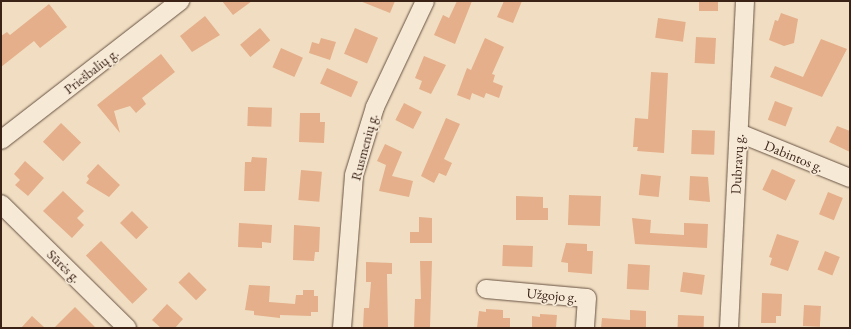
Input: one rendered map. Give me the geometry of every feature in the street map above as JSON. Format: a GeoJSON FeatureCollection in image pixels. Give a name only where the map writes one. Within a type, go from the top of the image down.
{"type":"FeatureCollection","features":[{"type":"Feature","properties":{"kind":"street","name":"Priešbalių g."},"geometry":{"type":"LineString","coordinates":[[1,140],[180,1]]}},
{"type":"Feature","properties":{"kind":"street","name":"Rusmenių g."},"geometry":{"type":"LineString","coordinates":[[342,328],[354,175],[375,107],[425,1]]}},
{"type":"Feature","properties":{"kind":"street","name":"Dubravų g."},"geometry":{"type":"LineString","coordinates":[[729,328],[745,1]]}},
{"type":"Feature","properties":{"kind":"street","name":"Dabintos g."},"geometry":{"type":"LineString","coordinates":[[739,133],[850,178]]}},
{"type":"Feature","properties":{"kind":"street","name":"Sūrės g."},"geometry":{"type":"LineString","coordinates":[[1,204],[127,328]]}},
{"type":"Feature","properties":{"kind":"street","name":"Užgojo g."},"geometry":{"type":"LineString","coordinates":[[486,290],[587,298],[585,328]]}},
{"type":"Feature","properties":{"kind":"building"},"geometry":{"type":"Polygon","coordinates":[[[222,1],[252,1],[233,15],[222,1]]]}},
{"type":"Feature","properties":{"kind":"building"},"geometry":{"type":"Polygon","coordinates":[[[360,1],[395,1],[390,13],[360,1]]]}},
{"type":"Feature","properties":{"kind":"building"},"geometry":{"type":"Polygon","coordinates":[[[457,1],[472,1],[455,44],[434,35],[443,15],[449,18],[457,1]]]}},
{"type":"Feature","properties":{"kind":"building"},"geometry":{"type":"Polygon","coordinates":[[[504,1],[522,1],[513,23],[497,17],[504,1]]]}},
{"type":"Feature","properties":{"kind":"building"},"geometry":{"type":"Polygon","coordinates":[[[699,1],[718,1],[718,11],[699,11],[699,1]]]}},
{"type":"Feature","properties":{"kind":"building"},"geometry":{"type":"Polygon","coordinates":[[[49,4],[67,27],[40,48],[34,41],[1,67],[1,36],[7,32],[10,35],[49,4]]]}},
{"type":"Feature","properties":{"kind":"building"},"geometry":{"type":"Polygon","coordinates":[[[781,13],[798,19],[794,43],[784,46],[769,40],[775,20],[778,21],[781,13]]]}},
{"type":"Feature","properties":{"kind":"building"},"geometry":{"type":"Polygon","coordinates":[[[205,16],[220,35],[192,52],[180,36],[205,16]]]}},
{"type":"Feature","properties":{"kind":"building"},"geometry":{"type":"Polygon","coordinates":[[[658,18],[686,22],[683,42],[655,38],[658,18]]]}},
{"type":"Feature","properties":{"kind":"building"},"geometry":{"type":"Polygon","coordinates":[[[260,28],[270,40],[250,57],[240,45],[260,28]]]}},
{"type":"Feature","properties":{"kind":"building"},"geometry":{"type":"Polygon","coordinates":[[[355,28],[378,38],[367,64],[344,54],[355,28]]]}},
{"type":"Feature","properties":{"kind":"building"},"geometry":{"type":"Polygon","coordinates":[[[696,37],[716,38],[715,64],[695,63],[696,37]]]}},
{"type":"Feature","properties":{"kind":"building"},"geometry":{"type":"Polygon","coordinates":[[[321,38],[336,42],[330,60],[309,53],[312,42],[319,44],[321,38]]]}},
{"type":"Feature","properties":{"kind":"building"},"geometry":{"type":"Polygon","coordinates":[[[485,38],[504,47],[492,74],[495,75],[493,82],[503,86],[499,98],[486,93],[484,98],[472,93],[470,100],[457,95],[467,68],[471,70],[485,38]]]}},
{"type":"Feature","properties":{"kind":"building"},"geometry":{"type":"Polygon","coordinates":[[[821,39],[847,49],[822,97],[770,77],[775,66],[803,77],[821,39]]]}},
{"type":"Feature","properties":{"kind":"building"},"geometry":{"type":"Polygon","coordinates":[[[281,48],[303,58],[294,77],[272,67],[281,48]]]}},
{"type":"Feature","properties":{"kind":"building"},"geometry":{"type":"Polygon","coordinates":[[[161,54],[175,72],[142,98],[146,104],[136,113],[130,106],[114,111],[120,133],[97,105],[161,54]]]}},
{"type":"Feature","properties":{"kind":"building"},"geometry":{"type":"Polygon","coordinates":[[[424,56],[446,65],[431,94],[419,89],[422,81],[415,78],[424,56]]]}},
{"type":"Feature","properties":{"kind":"building"},"geometry":{"type":"Polygon","coordinates":[[[327,68],[358,82],[351,97],[320,84],[327,68]]]}},
{"type":"Feature","properties":{"kind":"building"},"geometry":{"type":"Polygon","coordinates":[[[651,72],[668,73],[664,153],[637,151],[638,147],[633,147],[635,118],[648,119],[651,72]]]}},
{"type":"Feature","properties":{"kind":"building"},"geometry":{"type":"Polygon","coordinates":[[[775,101],[793,108],[786,126],[768,120],[775,101]]]}},
{"type":"Feature","properties":{"kind":"building"},"geometry":{"type":"Polygon","coordinates":[[[404,103],[422,112],[413,129],[395,120],[404,103]]]}},
{"type":"Feature","properties":{"kind":"building"},"geometry":{"type":"Polygon","coordinates":[[[248,107],[272,108],[271,127],[247,126],[248,107]]]}},
{"type":"Feature","properties":{"kind":"building"},"geometry":{"type":"Polygon","coordinates":[[[300,113],[320,113],[320,122],[325,122],[324,143],[299,142],[300,113]]]}},
{"type":"Feature","properties":{"kind":"building"},"geometry":{"type":"Polygon","coordinates":[[[446,118],[460,124],[444,159],[452,163],[446,176],[439,173],[434,183],[421,176],[446,118]]]}},
{"type":"Feature","properties":{"kind":"building"},"geometry":{"type":"Polygon","coordinates":[[[61,123],[81,142],[63,161],[43,142],[61,123]]]}},
{"type":"Feature","properties":{"kind":"building"},"geometry":{"type":"Polygon","coordinates":[[[837,126],[850,131],[850,152],[829,142],[837,126]]]}},
{"type":"Feature","properties":{"kind":"building"},"geometry":{"type":"Polygon","coordinates":[[[692,130],[715,131],[714,155],[691,154],[692,130]]]}},
{"type":"Feature","properties":{"kind":"building"},"geometry":{"type":"Polygon","coordinates":[[[385,144],[402,152],[392,176],[413,181],[409,197],[379,191],[386,165],[377,161],[385,144]]]}},
{"type":"Feature","properties":{"kind":"building"},"geometry":{"type":"Polygon","coordinates":[[[252,157],[267,158],[265,191],[244,191],[245,162],[251,162],[252,157]]]}},
{"type":"Feature","properties":{"kind":"building"},"geometry":{"type":"Polygon","coordinates":[[[25,161],[44,178],[28,196],[15,185],[20,180],[14,174],[25,161]]]}},
{"type":"Feature","properties":{"kind":"building"},"geometry":{"type":"Polygon","coordinates":[[[98,164],[120,185],[109,197],[86,183],[89,179],[87,176],[98,164]]]}},
{"type":"Feature","properties":{"kind":"building"},"geometry":{"type":"Polygon","coordinates":[[[772,169],[796,180],[786,201],[762,190],[772,169]]]}},
{"type":"Feature","properties":{"kind":"building"},"geometry":{"type":"Polygon","coordinates":[[[301,170],[322,172],[319,202],[298,200],[301,170]]]}},
{"type":"Feature","properties":{"kind":"building"},"geometry":{"type":"Polygon","coordinates":[[[641,174],[661,176],[659,197],[639,195],[641,174]]]}},
{"type":"Feature","properties":{"kind":"building"},"geometry":{"type":"Polygon","coordinates":[[[690,176],[708,177],[710,202],[689,200],[690,176]]]}},
{"type":"Feature","properties":{"kind":"building"},"geometry":{"type":"Polygon","coordinates":[[[63,191],[84,211],[77,218],[84,225],[72,238],[43,211],[63,191]]]}},
{"type":"Feature","properties":{"kind":"building"},"geometry":{"type":"Polygon","coordinates":[[[828,192],[843,198],[834,220],[819,214],[828,192]]]}},
{"type":"Feature","properties":{"kind":"building"},"geometry":{"type":"Polygon","coordinates":[[[569,195],[601,196],[600,226],[568,225],[569,195]]]}},
{"type":"Feature","properties":{"kind":"building"},"geometry":{"type":"Polygon","coordinates":[[[516,196],[543,197],[543,208],[548,208],[548,220],[516,220],[516,196]]]}},
{"type":"Feature","properties":{"kind":"building"},"geometry":{"type":"Polygon","coordinates":[[[132,211],[148,227],[136,239],[120,223],[132,211]]]}},
{"type":"Feature","properties":{"kind":"building"},"geometry":{"type":"Polygon","coordinates":[[[419,217],[432,218],[432,243],[410,243],[410,232],[419,232],[419,217]]]}},
{"type":"Feature","properties":{"kind":"building"},"geometry":{"type":"Polygon","coordinates":[[[632,218],[651,220],[650,233],[684,235],[684,223],[708,224],[707,248],[635,244],[632,218]]]}},
{"type":"Feature","properties":{"kind":"building"},"geometry":{"type":"Polygon","coordinates":[[[239,223],[272,225],[271,243],[262,242],[262,248],[238,247],[239,223]]]}},
{"type":"Feature","properties":{"kind":"building"},"geometry":{"type":"Polygon","coordinates":[[[294,225],[320,227],[319,252],[315,252],[314,261],[293,260],[294,225]]]}},
{"type":"Feature","properties":{"kind":"building"},"geometry":{"type":"Polygon","coordinates":[[[777,234],[799,241],[788,271],[770,265],[772,258],[769,257],[777,234]]]}},
{"type":"Feature","properties":{"kind":"building"},"geometry":{"type":"Polygon","coordinates":[[[101,241],[148,289],[132,304],[86,256],[101,241]]]}},
{"type":"Feature","properties":{"kind":"building"},"geometry":{"type":"Polygon","coordinates":[[[566,243],[587,244],[587,251],[593,251],[592,274],[568,272],[568,263],[561,262],[566,243]]]}},
{"type":"Feature","properties":{"kind":"building"},"geometry":{"type":"Polygon","coordinates":[[[503,245],[533,246],[532,267],[502,266],[503,245]]]}},
{"type":"Feature","properties":{"kind":"building"},"geometry":{"type":"Polygon","coordinates":[[[825,251],[840,257],[832,276],[818,270],[825,251]]]}},
{"type":"Feature","properties":{"kind":"building"},"geometry":{"type":"Polygon","coordinates":[[[420,261],[432,261],[430,328],[414,328],[415,299],[421,299],[420,261]]]}},
{"type":"Feature","properties":{"kind":"building"},"geometry":{"type":"Polygon","coordinates":[[[366,262],[392,263],[392,274],[387,274],[388,328],[363,328],[364,308],[369,308],[371,282],[366,282],[366,262]]]}},
{"type":"Feature","properties":{"kind":"building"},"geometry":{"type":"Polygon","coordinates":[[[628,264],[650,265],[649,290],[627,289],[628,264]]]}},
{"type":"Feature","properties":{"kind":"building"},"geometry":{"type":"Polygon","coordinates":[[[189,272],[207,290],[196,300],[178,283],[189,272]]]}},
{"type":"Feature","properties":{"kind":"building"},"geometry":{"type":"Polygon","coordinates":[[[683,272],[705,275],[702,295],[680,292],[683,272]]]}},
{"type":"Feature","properties":{"kind":"building"},"geometry":{"type":"Polygon","coordinates":[[[249,285],[270,286],[269,302],[295,304],[296,295],[303,295],[303,290],[314,290],[314,296],[318,296],[318,312],[311,312],[311,316],[280,315],[280,318],[254,315],[254,311],[245,310],[249,285]]]}},
{"type":"Feature","properties":{"kind":"building"},"geometry":{"type":"Polygon","coordinates":[[[762,293],[782,294],[781,316],[776,316],[776,323],[761,323],[762,293]]]}},
{"type":"Feature","properties":{"kind":"building"},"geometry":{"type":"Polygon","coordinates":[[[167,304],[183,319],[175,328],[161,328],[152,320],[167,304]]]}},
{"type":"Feature","properties":{"kind":"building"},"geometry":{"type":"Polygon","coordinates":[[[804,305],[821,306],[820,327],[803,326],[804,305]]]}},
{"type":"Feature","properties":{"kind":"building"},"geometry":{"type":"Polygon","coordinates":[[[75,307],[96,328],[54,328],[75,307]]]}},
{"type":"Feature","properties":{"kind":"building"},"geometry":{"type":"Polygon","coordinates":[[[486,309],[503,310],[503,318],[510,318],[510,328],[477,328],[479,311],[486,312],[486,309]]]}},
{"type":"Feature","properties":{"kind":"building"},"geometry":{"type":"Polygon","coordinates":[[[630,310],[646,311],[646,328],[601,328],[602,318],[630,320],[630,310]]]}},
{"type":"Feature","properties":{"kind":"building"},"geometry":{"type":"Polygon","coordinates":[[[540,314],[557,315],[556,328],[532,328],[532,316],[540,317],[540,314]]]}},
{"type":"Feature","properties":{"kind":"building"},"geometry":{"type":"Polygon","coordinates":[[[678,315],[704,316],[704,328],[678,328],[678,315]]]}},
{"type":"Feature","properties":{"kind":"building"},"geometry":{"type":"Polygon","coordinates":[[[32,316],[45,328],[21,328],[32,316]]]}}]}
